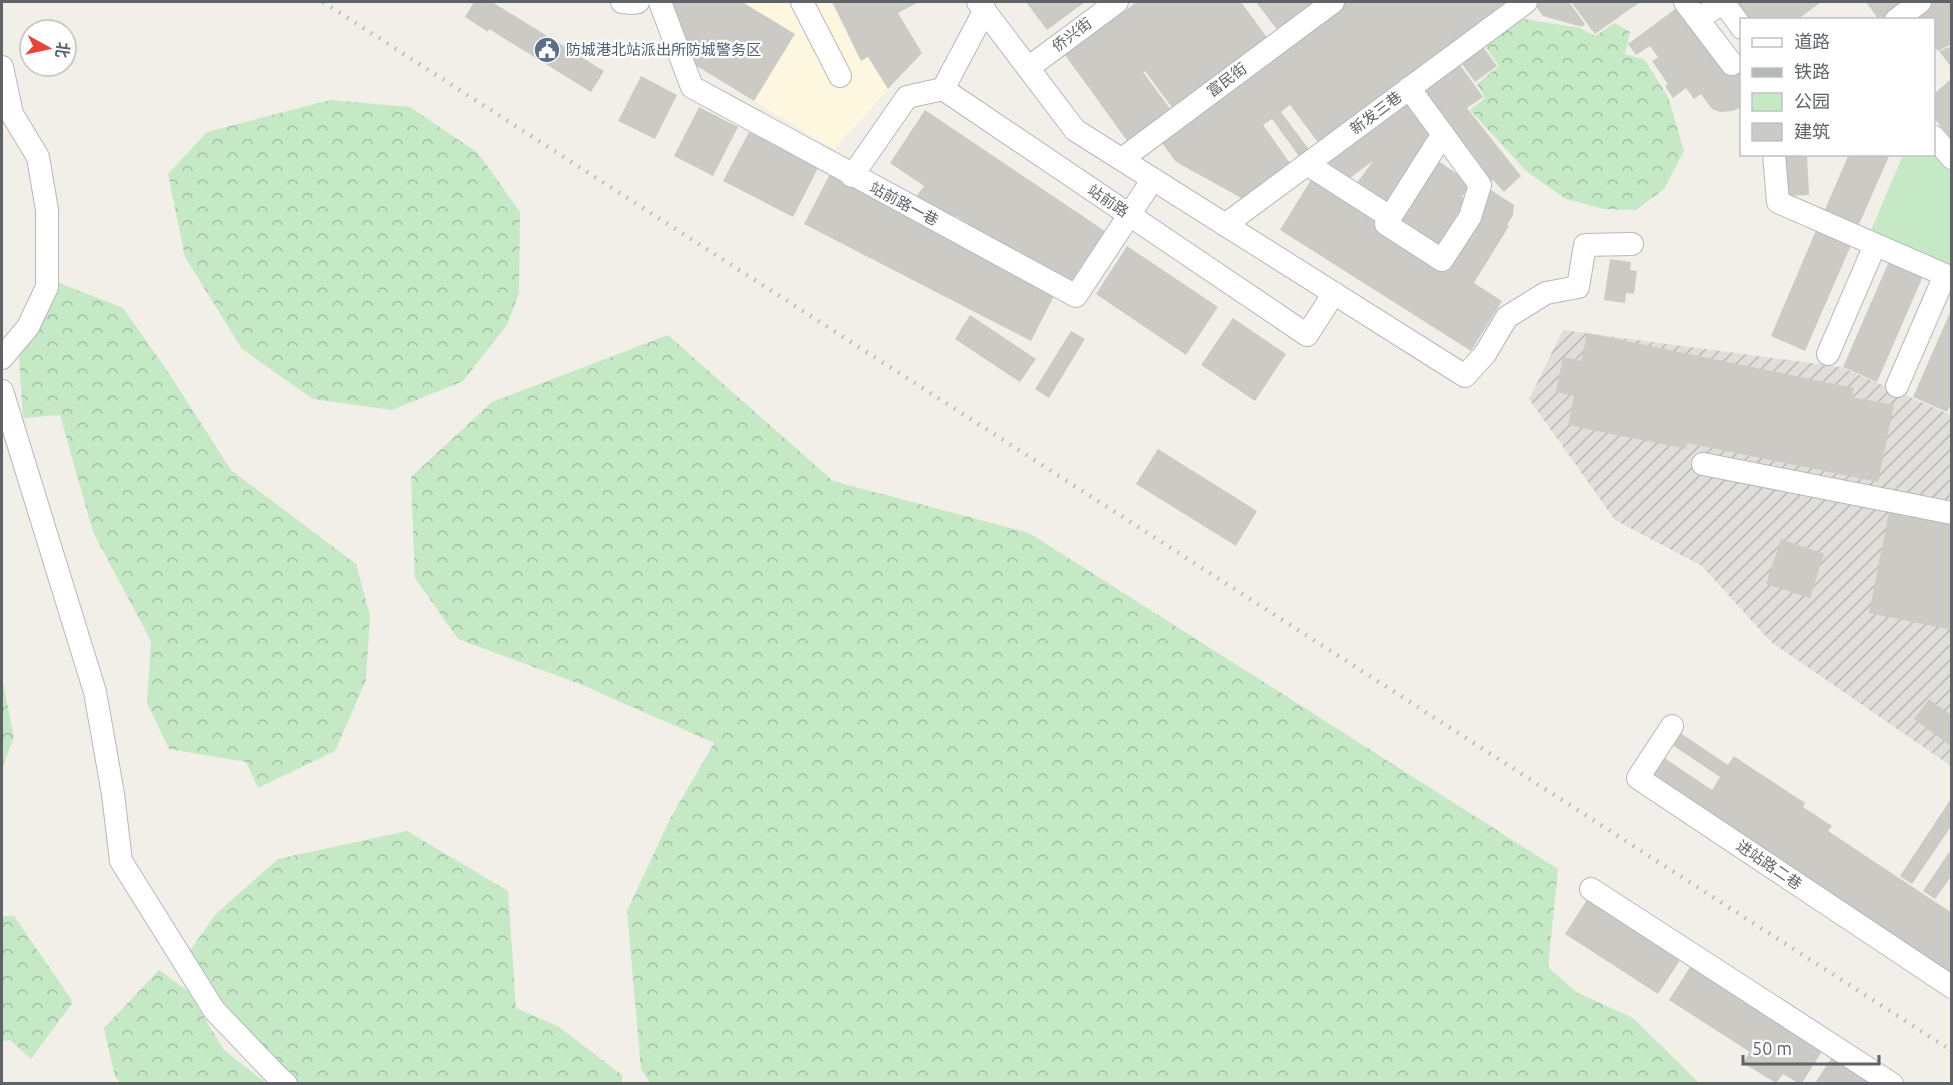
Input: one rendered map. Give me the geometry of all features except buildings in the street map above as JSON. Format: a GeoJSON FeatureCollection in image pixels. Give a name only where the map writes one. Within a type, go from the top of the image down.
{"type":"FeatureCollection","features":[{"type":"Feature","properties":{"kind":"street"},"geometry":{"type":"LineString","coordinates":[[622,2],[638,2]]}},
{"type":"Feature","properties":{"kind":"street","name":"站前路一巷"},"geometry":{"type":"LineString","coordinates":[[660,2],[692,87],[1076,296],[1153,179]]}},
{"type":"Feature","properties":{"kind":"street"},"geometry":{"type":"LineString","coordinates":[[802,2],[840,76]]}},
{"type":"Feature","properties":{"kind":"street","name":"侨兴街"},"geometry":{"type":"LineString","coordinates":[[1028,68],[1117,2]]}},
{"type":"Feature","properties":{"kind":"street","name":"富民街"},"geometry":{"type":"LineString","coordinates":[[1122,159],[1333,2]]}},
{"type":"Feature","properties":{"kind":"street","name":"新发三巷"},"geometry":{"type":"LineString","coordinates":[[1225,225],[1526,2]]}},
{"type":"Feature","properties":{"kind":"street"},"geometry":{"type":"LineString","coordinates":[[1732,64],[1692,10],[1723,2],[1740,25]]}},
{"type":"Feature","properties":{"kind":"street"},"geometry":{"type":"LineString","coordinates":[[1899,18],[1920,2]]}},
{"type":"Feature","properties":{"kind":"street"},"geometry":{"type":"LineString","coordinates":[[852,176],[907,97],[943,89],[982,6],[1075,130],[1465,376],[1485,354],[1507,317],[1546,293],[1578,287],[1585,245],[1632,244]]}},
{"type":"Feature","properties":{"kind":"street"},"geometry":{"type":"LineString","coordinates":[[2,67],[12,114],[38,157],[47,210],[47,287],[28,327],[2,358]]}},
{"type":"Feature","properties":{"kind":"street"},"geometry":{"type":"LineString","coordinates":[[1409,88],[1443,134],[1480,185],[1470,217],[1442,260],[1386,224],[1443,134]]}},
{"type":"Feature","properties":{"kind":"street","name":"站前路"},"geometry":{"type":"LineString","coordinates":[[943,89],[1307,335],[1334,293]]}},
{"type":"Feature","properties":{"kind":"street"},"geometry":{"type":"LineString","coordinates":[[1935,138],[1952,158]]}},
{"type":"Feature","properties":{"kind":"street"},"geometry":{"type":"LineString","coordinates":[[1774,156],[1778,202],[1948,276],[1897,386]]}},
{"type":"Feature","properties":{"kind":"street"},"geometry":{"type":"LineString","coordinates":[[1307,164],[1390,217]]}},
{"type":"Feature","properties":{"kind":"street"},"geometry":{"type":"LineString","coordinates":[[1828,354],[1875,244]]}},
{"type":"Feature","properties":{"kind":"street"},"geometry":{"type":"LineString","coordinates":[[2,391],[95,692],[122,861],[214,1010],[286,1083]]}},
{"type":"Feature","properties":{"kind":"street"},"geometry":{"type":"LineString","coordinates":[[1703,464],[1952,513]]}},
{"type":"Feature","properties":{"kind":"street","name":"进站路二巷"},"geometry":{"type":"LineString","coordinates":[[1672,726],[1638,778],[1952,987]]}},
{"type":"Feature","properties":{"kind":"street"},"geometry":{"type":"LineString","coordinates":[[1591,889],[1892,1083]]}},
{"type":"Feature","properties":{"kind":"shaded area"},"geometry":{"type":"Polygon","coordinates":[[[669,2],[918,2],[898,14],[922,53],[834,149],[690,62],[669,2]]]}},
{"type":"Feature","properties":{"kind":"shaded area"},"geometry":{"type":"Polygon","coordinates":[[[1563,330],[1841,367],[1951,415],[1951,766],[1771,642],[1702,566],[1615,520],[1529,399],[1563,330]]]}},
{"type":"Feature","properties":{"kind":"green space"},"geometry":{"type":"Polygon","coordinates":[[[1518,18],[1580,28],[1595,36],[1615,23],[1630,32],[1625,54],[1645,60],[1668,97],[1684,151],[1664,189],[1636,210],[1604,209],[1566,199],[1526,171],[1470,110],[1485,98],[1477,84],[1499,66],[1483,43],[1518,18]]]}},
{"type":"Feature","properties":{"kind":"green space"},"geometry":{"type":"Polygon","coordinates":[[[330,100],[410,107],[478,153],[520,212],[519,293],[507,325],[463,381],[392,410],[313,399],[242,349],[185,257],[168,174],[207,132],[330,100]]]}},
{"type":"Feature","properties":{"kind":"green space"},"geometry":{"type":"Polygon","coordinates":[[[1935,153],[1951,172],[1951,271],[1869,235],[1903,156],[1935,156],[1935,153]]]}},
{"type":"Feature","properties":{"kind":"green space"},"geometry":{"type":"Polygon","coordinates":[[[57,282],[123,308],[166,369],[231,470],[356,564],[370,616],[366,680],[335,751],[258,788],[246,762],[169,749],[147,703],[151,641],[93,532],[60,415],[23,418],[19,358],[57,282]]]}},
{"type":"Feature","properties":{"kind":"green space"},"geometry":{"type":"Polygon","coordinates":[[[668,335],[833,481],[1029,533],[1558,869],[1548,967],[1576,992],[1633,1018],[1699,1083],[650,1083],[641,1069],[627,911],[670,819],[714,743],[580,684],[458,639],[415,578],[411,477],[492,402],[668,335]]]}},
{"type":"Feature","properties":{"kind":"green space"},"geometry":{"type":"Polygon","coordinates":[[[2,678],[14,737],[2,768],[2,678]]]}},
{"type":"Feature","properties":{"kind":"green space"},"geometry":{"type":"Polygon","coordinates":[[[407,831],[508,891],[516,1008],[559,1027],[622,1075],[622,1083],[299,1083],[271,1062],[186,956],[216,914],[278,859],[407,831]]]}},
{"type":"Feature","properties":{"kind":"green space"},"geometry":{"type":"Polygon","coordinates":[[[2,916],[14,916],[73,1002],[31,1059],[10,1040],[2,1041],[2,916]]]}},
{"type":"Feature","properties":{"kind":"green space"},"geometry":{"type":"Polygon","coordinates":[[[159,970],[188,991],[224,1050],[266,1083],[122,1084],[115,1077],[104,1028],[159,970]]]}},
{"type":"Feature","properties":{"kind":"railway"},"geometry":{"type":"LineString","coordinates":[[323,2],[1952,1051]]}},
{"type":"Feature","properties":{"kind":"place","name":"防城港北站派出所防城警务区"},"geometry":{"type":"Point","coordinates":[547,50]}}]}
